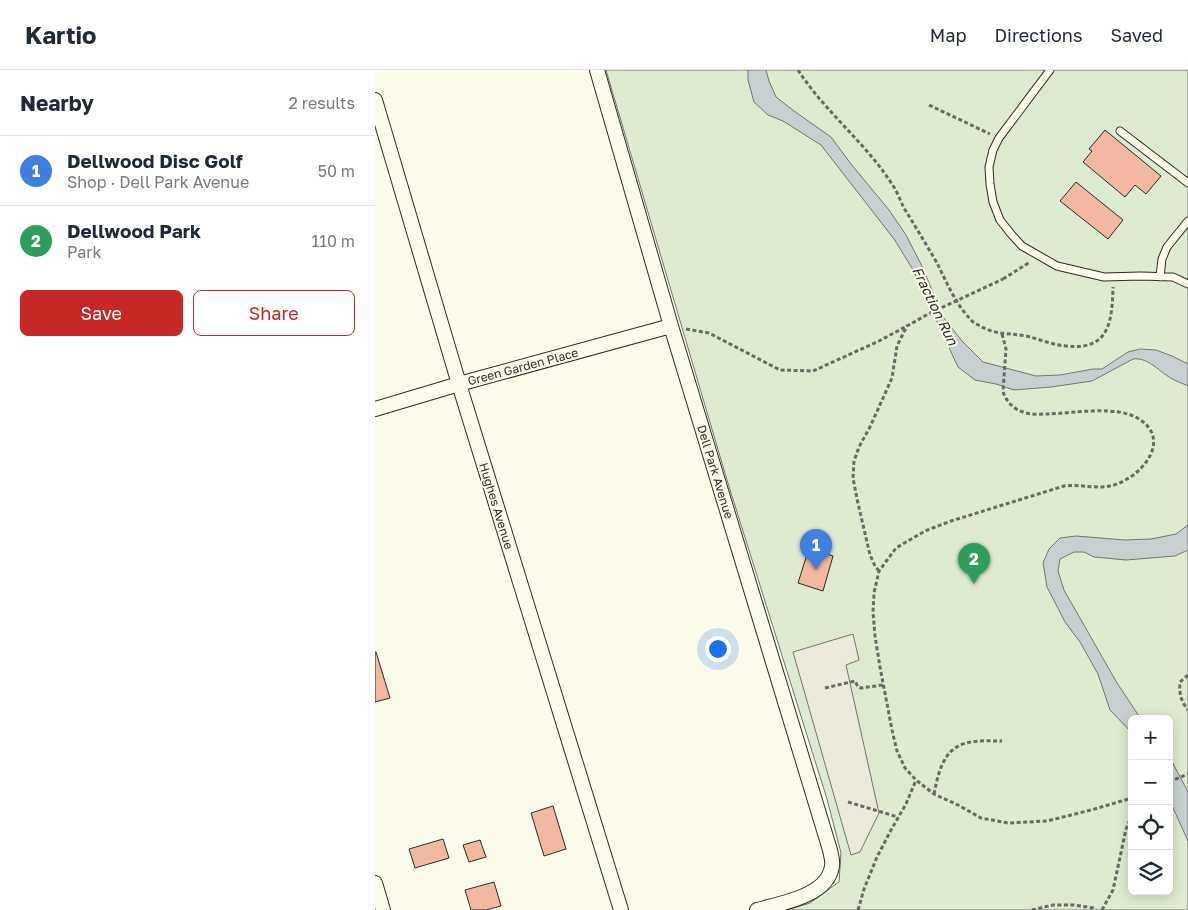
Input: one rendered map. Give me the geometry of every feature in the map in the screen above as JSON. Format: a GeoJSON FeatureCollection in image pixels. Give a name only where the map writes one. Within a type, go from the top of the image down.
{"type":"FeatureCollection","features":[{"type":"Feature","properties":{"kind":"street","name":"Dell Park Avenue"},"geometry":{"type":"LineString","coordinates":[[597,70],[671,326],[833,864],[830,874],[822,885],[809,894],[757,910]]}},
{"type":"Feature","properties":{"kind":"street","name":"Hughes Avenue"},"geometry":{"type":"LineString","coordinates":[[375,100],[459,384],[621,910]]}},
{"type":"Feature","properties":{"kind":"street","name":"Green Garden Place"},"geometry":{"type":"LineString","coordinates":[[375,408],[671,326]]}},
{"type":"Feature","properties":{"kind":"street"},"geometry":{"type":"LineString","coordinates":[[375,883],[383,910]]}},
{"type":"Feature","properties":{"kind":"lane"},"geometry":{"type":"LineString","coordinates":[[1050,70],[999,138],[993,150],[989,167],[990,184],[993,202],[1000,220],[1022,246],[1057,266],[1104,277],[1141,276],[1173,278],[1188,284]]}},
{"type":"Feature","properties":{"kind":"lane"},"geometry":{"type":"LineString","coordinates":[[1120,132],[1188,183]]}},
{"type":"Feature","properties":{"kind":"lane"},"geometry":{"type":"LineString","coordinates":[[1160,277],[1162,259],[1167,247],[1188,221]]}},
{"type":"Feature","properties":{"kind":"path"},"geometry":{"type":"LineString","coordinates":[[798,70],[814,93],[874,159],[893,185],[957,301],[973,322],[991,332],[1025,336],[1067,346],[1094,344],[1107,330],[1113,301],[1113,277]]}},
{"type":"Feature","properties":{"kind":"path"},"geometry":{"type":"LineString","coordinates":[[929,105],[999,138]]}},
{"type":"Feature","properties":{"kind":"path"},"geometry":{"type":"LineString","coordinates":[[671,326],[709,333],[780,370],[813,371],[879,341],[930,313],[1003,279],[1021,269],[1038,255]]}},
{"type":"Feature","properties":{"kind":"path"},"geometry":{"type":"LineString","coordinates":[[879,571],[870,555],[857,499],[853,478],[854,461],[892,378],[897,346],[907,326]]}},
{"type":"Feature","properties":{"kind":"path"},"geometry":{"type":"LineString","coordinates":[[1002,334],[1006,349],[1003,391],[1005,397],[1014,408],[1022,412],[1037,414],[1109,411],[1133,414],[1146,423],[1154,439],[1154,450],[1141,468],[1120,483],[1096,487],[1065,486],[951,521],[925,531],[896,548],[879,571],[874,593],[873,612],[883,684],[897,751],[905,768],[916,780],[934,794],[981,818],[1008,823],[1047,820],[1128,799]]}},
{"type":"Feature","properties":{"kind":"path"},"geometry":{"type":"LineString","coordinates":[[1188,675],[1180,682],[1179,692],[1182,702],[1188,710]]}},
{"type":"Feature","properties":{"kind":"path"},"geometry":{"type":"LineString","coordinates":[[825,688],[855,681],[858,687],[861,688],[883,684]]}},
{"type":"Feature","properties":{"kind":"path"},"geometry":{"type":"LineString","coordinates":[[934,794],[937,776],[944,760],[954,748],[967,743],[1002,741]]}},
{"type":"Feature","properties":{"kind":"path"},"geometry":{"type":"LineString","coordinates":[[1173,780],[1188,774]]}},
{"type":"Feature","properties":{"kind":"path"},"geometry":{"type":"LineString","coordinates":[[858,910],[877,857],[906,804],[916,780]]}},
{"type":"Feature","properties":{"kind":"path"},"geometry":{"type":"LineString","coordinates":[[848,802],[898,817]]}},
{"type":"Feature","properties":{"kind":"path"},"geometry":{"type":"LineString","coordinates":[[1102,910],[1113,890],[1128,824]]}},
{"type":"Feature","properties":{"kind":"path"},"geometry":{"type":"LineString","coordinates":[[1032,910],[1053,906],[1074,906],[1096,910]]}},
{"type":"Feature","properties":{"kind":"green space"},"geometry":{"type":"Polygon","coordinates":[[[606,70],[1188,70],[1188,910],[787,910],[810,903],[839,882],[841,853],[827,799],[727,480],[606,70]]]}},
{"type":"Feature","properties":{"kind":"shaded area"},"geometry":{"type":"Polygon","coordinates":[[[853,634],[859,660],[846,665],[879,813],[860,852],[851,855],[793,652],[853,634]]]}},
{"type":"Feature","properties":{"kind":"water","name":"Fraction Run"},"geometry":{"type":"Polygon","coordinates":[[[748,70],[766,70],[776,97],[831,137],[889,210],[906,235],[922,266],[943,317],[962,341],[983,362],[1036,376],[1060,375],[1102,369],[1128,352],[1140,349],[1156,350],[1188,364],[1188,386],[1171,378],[1148,362],[1138,359],[1133,359],[1092,381],[1051,387],[1014,390],[975,380],[958,367],[912,268],[894,239],[821,145],[783,121],[768,115],[754,102],[748,80],[748,70]]]}},
{"type":"Feature","properties":{"kind":"water"},"geometry":{"type":"Polygon","coordinates":[[[1188,525],[1188,550],[1175,556],[1126,560],[1094,557],[1084,552],[1074,552],[1060,559],[1058,571],[1064,590],[1117,683],[1138,715],[1128,715],[1128,729],[1110,710],[1098,674],[1080,642],[1065,622],[1047,587],[1043,563],[1049,549],[1060,538],[1076,536],[1125,540],[1151,539],[1176,534],[1188,525]]]}},
{"type":"Feature","properties":{"kind":"water"},"geometry":{"type":"Polygon","coordinates":[[[1173,764],[1188,792],[1188,841],[1173,808],[1173,764]]]}},
{"type":"Feature","properties":{"kind":"building"},"geometry":{"type":"Polygon","coordinates":[[[1105,130],[1161,176],[1146,194],[1135,185],[1125,197],[1083,162],[1092,151],[1089,149],[1105,130]]]}},
{"type":"Feature","properties":{"kind":"building"},"geometry":{"type":"Polygon","coordinates":[[[1076,182],[1123,220],[1108,239],[1060,201],[1076,182]]]}},
{"type":"Feature","properties":{"kind":"building"},"geometry":{"type":"Polygon","coordinates":[[[809,548],[833,556],[823,591],[798,583],[809,548]]]}},
{"type":"Feature","properties":{"kind":"building"},"geometry":{"type":"Polygon","coordinates":[[[375,652],[390,698],[375,702],[375,652]]]}},
{"type":"Feature","properties":{"kind":"building"},"geometry":{"type":"Polygon","coordinates":[[[553,806],[566,849],[544,856],[531,813],[553,806]]]}},
{"type":"Feature","properties":{"kind":"building"},"geometry":{"type":"Polygon","coordinates":[[[443,839],[449,858],[415,868],[409,849],[443,839]]]}},
{"type":"Feature","properties":{"kind":"building"},"geometry":{"type":"Polygon","coordinates":[[[480,840],[486,857],[469,862],[463,845],[480,840]]]}},
{"type":"Feature","properties":{"kind":"building"},"geometry":{"type":"Polygon","coordinates":[[[494,882],[501,906],[486,910],[471,910],[465,890],[494,882]]]}},
{"type":"Feature","properties":{"kind":"place","name":"Dellwood Disc Golf"},"geometry":{"type":"Point","coordinates":[816,570]}},
{"type":"Feature","properties":{"kind":"place","name":"Dellwood Park"},"geometry":{"type":"Point","coordinates":[974,584]}}]}
